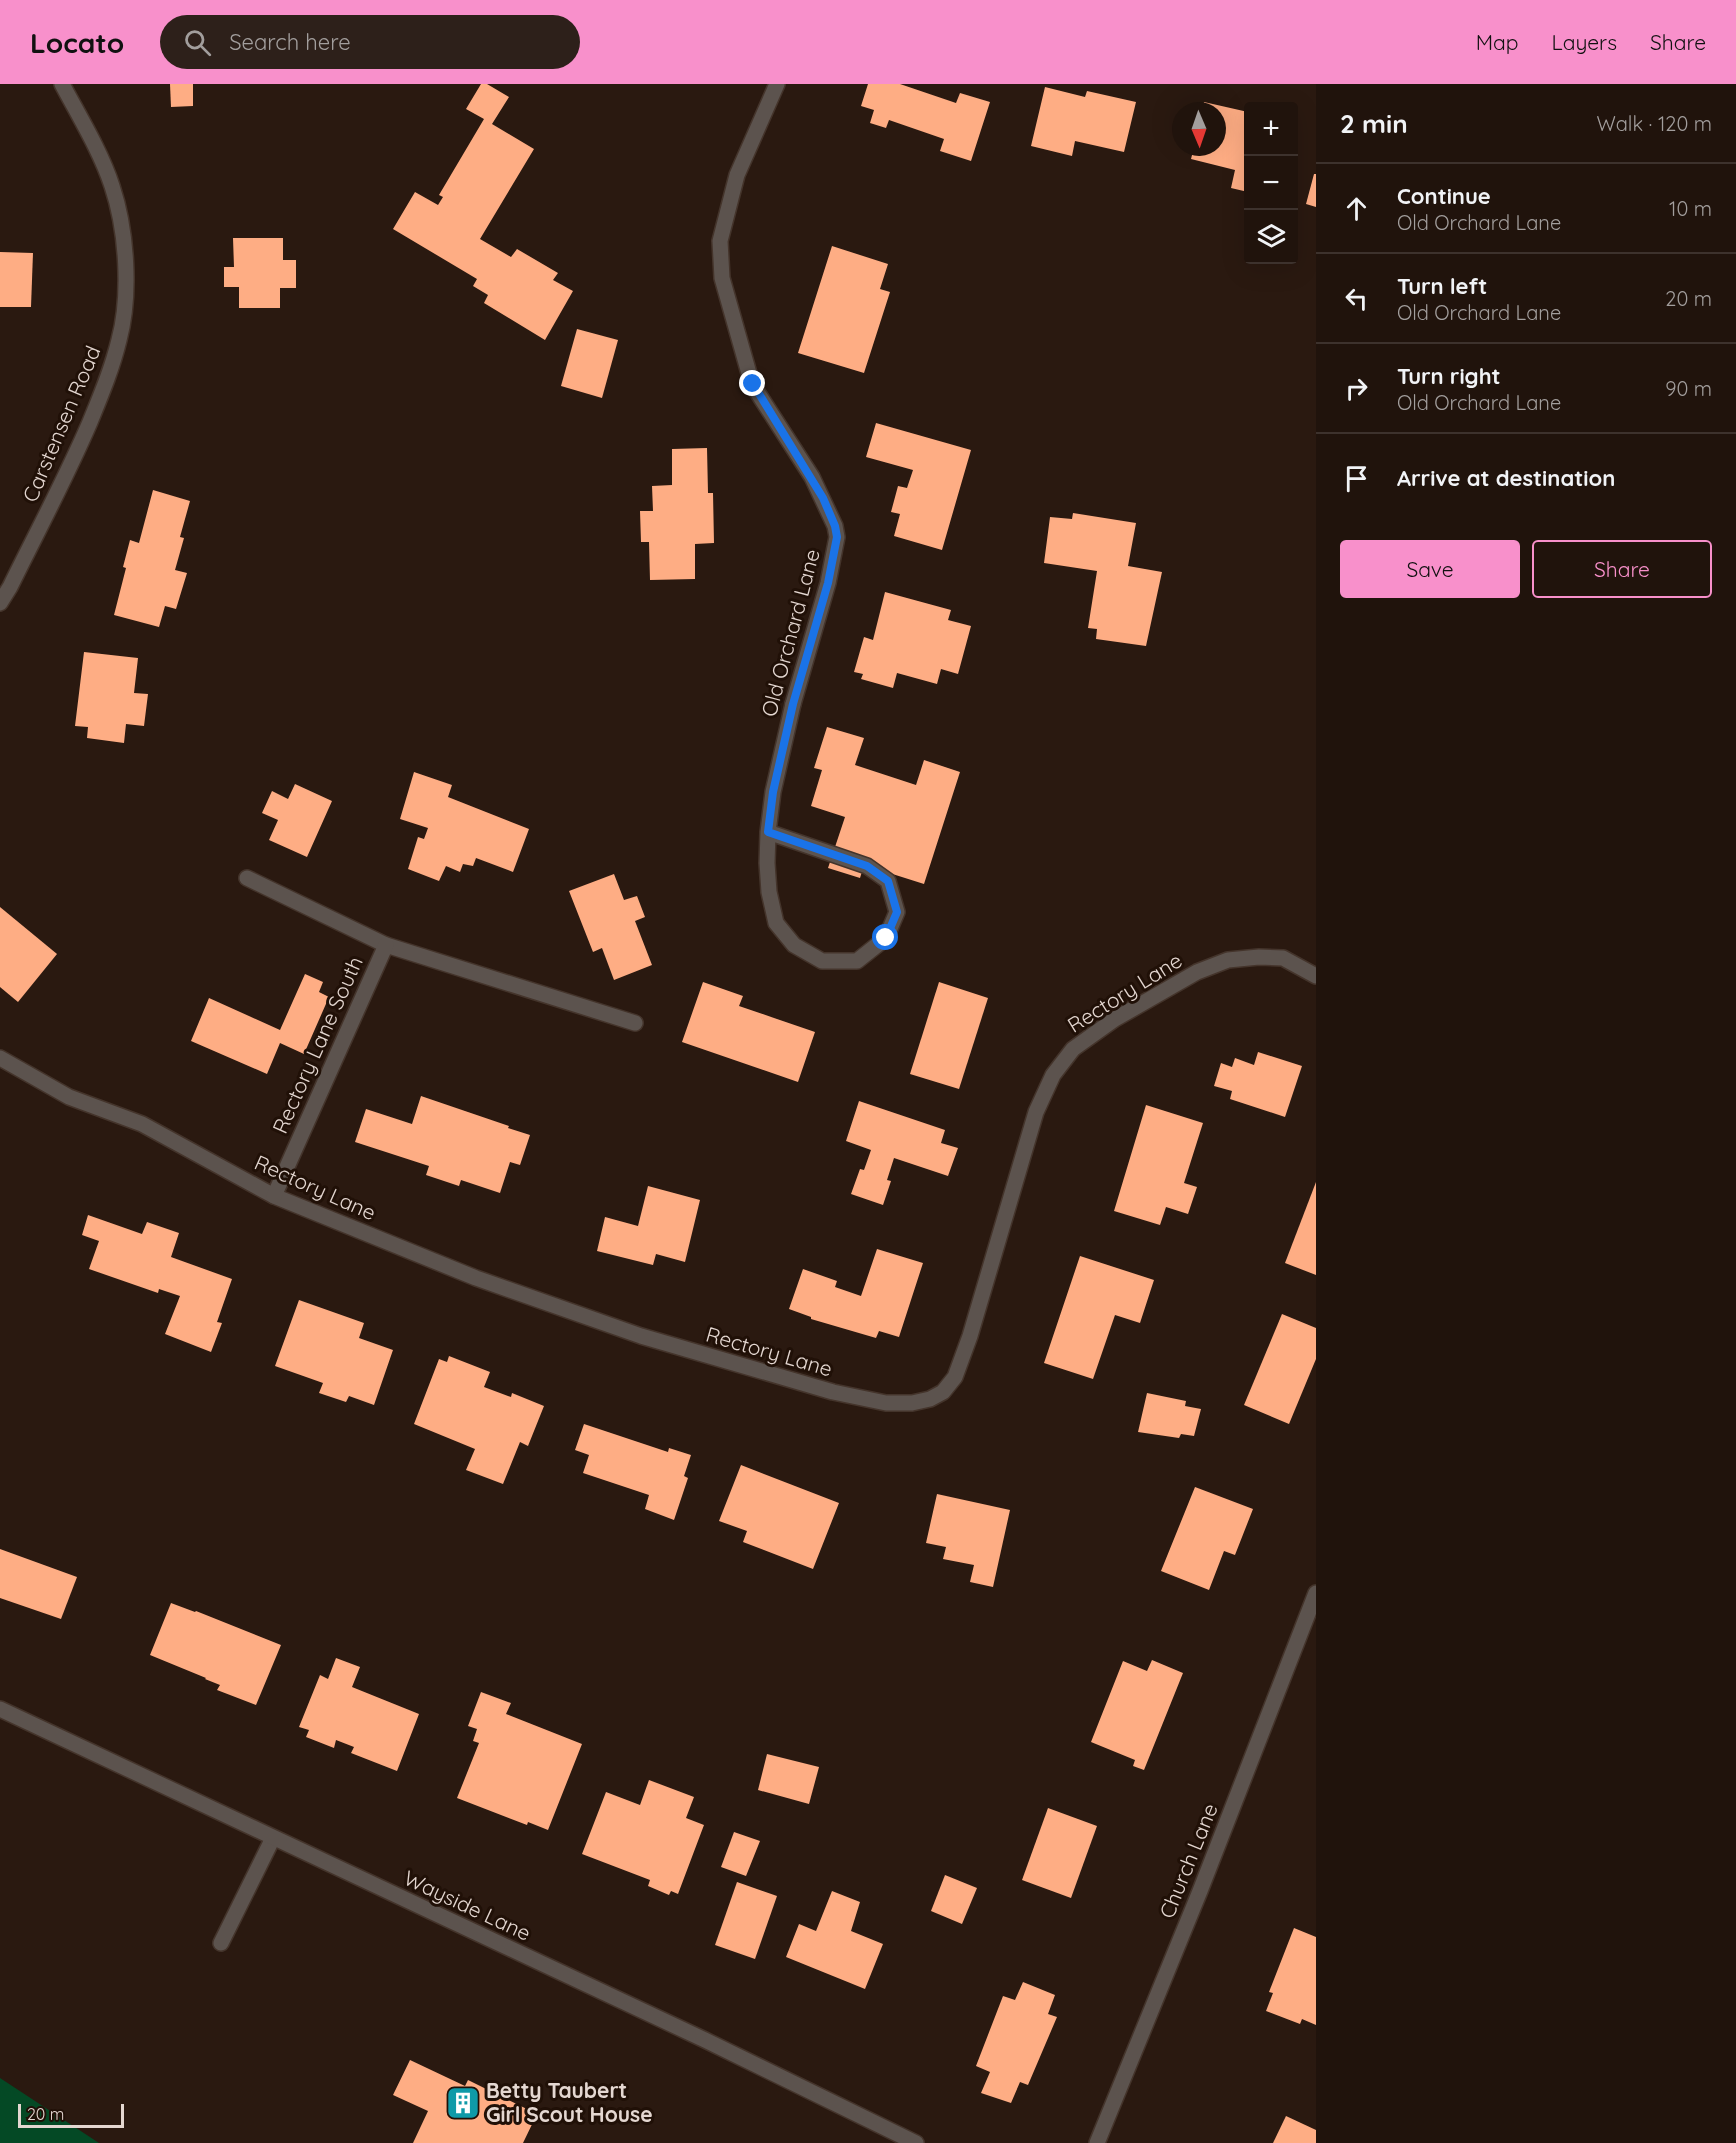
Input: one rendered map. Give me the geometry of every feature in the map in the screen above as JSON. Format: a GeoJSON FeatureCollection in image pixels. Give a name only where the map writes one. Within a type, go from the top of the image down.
{"type":"FeatureCollection","features":[{"type":"Feature","properties":{"kind":"street","name":"Carstensen Road"},"geometry":{"type":"LineString","coordinates":[[0,603],[70,468],[105,385],[120,339],[125,283],[123,239],[118,208],[112,185],[87,130],[62,84]]}},
{"type":"Feature","properties":{"kind":"street","name":"Old Orchard Lane"},"geometry":{"type":"LineString","coordinates":[[768,832],[867,866],[888,881],[897,912],[886,938],[857,961],[822,961],[794,945],[776,923],[769,892],[766,863],[768,832],[773,792],[793,704],[828,583],[837,537],[835,526],[812,477],[753,384],[722,278],[720,242],[737,175],[777,84]]}},
{"type":"Feature","properties":{"kind":"street","name":"Rectory Lane South"},"geometry":{"type":"LineString","coordinates":[[247,878],[386,945],[635,1023]]}},
{"type":"Feature","properties":{"kind":"street","name":"Rectory Lane South"},"geometry":{"type":"LineString","coordinates":[[274,1196],[386,945]]}},
{"type":"Feature","properties":{"kind":"street","name":"Rectory Lane"},"geometry":{"type":"LineString","coordinates":[[0,1058],[69,1097],[142,1124],[274,1196],[476,1278],[641,1336],[833,1392],[886,1403],[912,1403],[930,1399],[943,1392],[955,1377],[970,1336],[1036,1113],[1053,1075],[1073,1049],[1143,1002],[1197,972],[1228,960],[1259,957],[1282,958],[1316,976]]}},
{"type":"Feature","properties":{"kind":"street","name":"Church Lane"},"geometry":{"type":"LineString","coordinates":[[1097,2143],[1200,1891],[1316,1593]]}},
{"type":"Feature","properties":{"kind":"street","name":"Wayside Lane"},"geometry":{"type":"LineString","coordinates":[[0,1708],[705,2040],[916,2143]]}},
{"type":"Feature","properties":{"kind":"street"},"geometry":{"type":"LineString","coordinates":[[221,1943],[273,1838]]}},
{"type":"Feature","properties":{"kind":"green space"},"geometry":{"type":"Polygon","coordinates":[[[0,2078],[99,2143],[0,2143],[0,2078]]]}},
{"type":"Feature","properties":{"kind":"building"},"geometry":{"type":"Polygon","coordinates":[[[170,84],[193,84],[193,106],[171,107],[170,84]]]}},
{"type":"Feature","properties":{"kind":"building"},"geometry":{"type":"Polygon","coordinates":[[[481,84],[487,84],[509,97],[492,124],[534,149],[480,239],[511,257],[517,249],[558,273],[553,280],[573,291],[545,340],[484,303],[488,295],[473,286],[477,279],[393,229],[415,192],[438,205],[443,197],[439,195],[484,119],[466,109],[481,84]]]}},
{"type":"Feature","properties":{"kind":"building"},"geometry":{"type":"Polygon","coordinates":[[[868,84],[900,84],[956,103],[960,93],[990,102],[971,161],[940,151],[944,139],[889,120],[886,128],[870,123],[874,110],[861,106],[868,84]]]}},
{"type":"Feature","properties":{"kind":"building"},"geometry":{"type":"Polygon","coordinates":[[[1045,87],[1085,97],[1087,91],[1136,102],[1124,152],[1075,141],[1072,156],[1031,146],[1045,87]]]}},
{"type":"Feature","properties":{"kind":"building"},"geometry":{"type":"Polygon","coordinates":[[[1226,107],[1244,111],[1244,191],[1231,188],[1235,170],[1191,159],[1192,156],[1226,156],[1226,107]]]}},
{"type":"Feature","properties":{"kind":"building"},"geometry":{"type":"Polygon","coordinates":[[[1314,174],[1316,174],[1316,207],[1306,204],[1314,174]]]}},
{"type":"Feature","properties":{"kind":"building"},"geometry":{"type":"Polygon","coordinates":[[[233,238],[283,238],[283,260],[296,260],[296,288],[280,288],[280,308],[239,308],[239,287],[224,287],[224,267],[234,267],[233,238]]]}},
{"type":"Feature","properties":{"kind":"building"},"geometry":{"type":"Polygon","coordinates":[[[832,246],[888,264],[880,289],[890,292],[864,373],[798,353],[832,246]]]}},
{"type":"Feature","properties":{"kind":"building"},"geometry":{"type":"Polygon","coordinates":[[[0,252],[33,253],[31,307],[0,307],[0,252]]]}},
{"type":"Feature","properties":{"kind":"building"},"geometry":{"type":"Polygon","coordinates":[[[577,329],[618,340],[602,398],[561,386],[577,329]]]}},
{"type":"Feature","properties":{"kind":"building"},"geometry":{"type":"Polygon","coordinates":[[[876,423],[971,450],[942,550],[894,536],[900,514],[891,512],[898,486],[907,488],[913,470],[866,457],[876,423]]]}},
{"type":"Feature","properties":{"kind":"building"},"geometry":{"type":"Polygon","coordinates":[[[707,448],[708,493],[713,493],[714,543],[695,544],[695,579],[650,580],[649,542],[641,542],[640,511],[653,511],[652,486],[672,485],[672,449],[707,448]]]}},
{"type":"Feature","properties":{"kind":"building"},"geometry":{"type":"Polygon","coordinates":[[[153,490],[190,501],[180,537],[184,538],[175,570],[187,573],[176,609],[165,606],[159,627],[114,615],[126,568],[123,567],[130,540],[139,543],[153,490]]]}},
{"type":"Feature","properties":{"kind":"building"},"geometry":{"type":"Polygon","coordinates":[[[1073,513],[1136,523],[1128,566],[1162,572],[1146,646],[1096,639],[1097,629],[1088,628],[1097,571],[1044,563],[1050,517],[1072,519],[1073,513]]]}},
{"type":"Feature","properties":{"kind":"building"},"geometry":{"type":"Polygon","coordinates":[[[885,592],[951,610],[948,620],[971,626],[958,674],[941,669],[937,684],[897,673],[893,688],[861,679],[863,674],[854,672],[864,637],[873,640],[885,592]]]}},
{"type":"Feature","properties":{"kind":"building"},"geometry":{"type":"Polygon","coordinates":[[[84,652],[138,658],[134,693],[148,694],[144,726],[126,724],[124,743],[87,738],[88,727],[75,726],[84,652]]]}},
{"type":"Feature","properties":{"kind":"building"},"geometry":{"type":"Polygon","coordinates":[[[827,727],[864,738],[855,765],[916,785],[924,760],[960,772],[924,884],[864,865],[860,878],[828,868],[845,817],[811,806],[822,770],[814,768],[827,727]]]}},
{"type":"Feature","properties":{"kind":"building"},"geometry":{"type":"Polygon","coordinates":[[[414,772],[452,785],[448,797],[529,829],[513,872],[476,858],[473,866],[463,864],[460,872],[446,866],[439,881],[408,869],[418,837],[424,839],[428,828],[400,819],[414,772]]]}},
{"type":"Feature","properties":{"kind":"building"},"geometry":{"type":"Polygon","coordinates":[[[295,784],[332,801],[307,857],[269,840],[278,820],[262,813],[272,791],[288,799],[295,784]]]}},
{"type":"Feature","properties":{"kind":"building"},"geometry":{"type":"Polygon","coordinates":[[[614,874],[624,900],[637,896],[645,917],[635,921],[652,965],[614,980],[602,948],[593,952],[569,891],[614,874]]]}},
{"type":"Feature","properties":{"kind":"building"},"geometry":{"type":"Polygon","coordinates":[[[0,907],[57,954],[18,1002],[0,987],[0,907]]]}},
{"type":"Feature","properties":{"kind":"building"},"geometry":{"type":"Polygon","coordinates":[[[305,974],[323,982],[319,992],[329,997],[304,1054],[280,1043],[267,1074],[191,1041],[209,998],[280,1030],[305,974]]]}},
{"type":"Feature","properties":{"kind":"building"},"geometry":{"type":"Polygon","coordinates":[[[703,982],[743,996],[739,1006],[815,1032],[798,1082],[682,1042],[703,982]]]}},
{"type":"Feature","properties":{"kind":"building"},"geometry":{"type":"Polygon","coordinates":[[[939,982],[988,998],[959,1089],[910,1074],[939,982]]]}},
{"type":"Feature","properties":{"kind":"building"},"geometry":{"type":"Polygon","coordinates":[[[1258,1052],[1302,1066],[1285,1117],[1230,1099],[1232,1091],[1214,1086],[1221,1063],[1232,1067],[1235,1058],[1254,1065],[1258,1052]]]}},
{"type":"Feature","properties":{"kind":"building"},"geometry":{"type":"Polygon","coordinates":[[[421,1096],[530,1135],[520,1165],[510,1162],[500,1193],[461,1180],[459,1186],[426,1175],[429,1166],[355,1142],[366,1109],[412,1124],[421,1096]]]}},
{"type":"Feature","properties":{"kind":"building"},"geometry":{"type":"Polygon","coordinates":[[[859,1101],[945,1130],[941,1143],[958,1148],[948,1176],[894,1158],[887,1180],[891,1181],[883,1205],[851,1194],[860,1169],[864,1170],[871,1150],[846,1141],[859,1101]]]}},
{"type":"Feature","properties":{"kind":"building"},"geometry":{"type":"Polygon","coordinates":[[[1146,1105],[1203,1123],[1184,1183],[1197,1187],[1188,1214],[1166,1207],[1160,1225],[1114,1211],[1146,1105]]]}},
{"type":"Feature","properties":{"kind":"building"},"geometry":{"type":"Polygon","coordinates":[[[1316,1182],[1316,1275],[1285,1263],[1316,1182]]]}},
{"type":"Feature","properties":{"kind":"building"},"geometry":{"type":"Polygon","coordinates":[[[648,1186],[700,1200],[685,1262],[656,1254],[653,1265],[597,1251],[605,1217],[638,1226],[648,1186]]]}},
{"type":"Feature","properties":{"kind":"building"},"geometry":{"type":"Polygon","coordinates":[[[88,1215],[142,1234],[147,1222],[179,1233],[171,1257],[232,1279],[217,1322],[222,1323],[211,1352],[165,1334],[180,1296],[159,1289],[158,1293],[89,1269],[99,1241],[82,1235],[88,1215]]]}},
{"type":"Feature","properties":{"kind":"building"},"geometry":{"type":"Polygon","coordinates":[[[877,1249],[923,1263],[899,1337],[879,1331],[876,1338],[811,1319],[811,1317],[789,1309],[803,1269],[837,1281],[835,1287],[861,1296],[877,1249]]]}},
{"type":"Feature","properties":{"kind":"building"},"geometry":{"type":"Polygon","coordinates":[[[1080,1256],[1154,1280],[1140,1323],[1115,1315],[1093,1379],[1044,1363],[1080,1256]]]}},
{"type":"Feature","properties":{"kind":"building"},"geometry":{"type":"Polygon","coordinates":[[[299,1300],[364,1323],[359,1338],[393,1350],[374,1405],[349,1396],[346,1402],[319,1393],[323,1383],[275,1366],[299,1300]]]}},
{"type":"Feature","properties":{"kind":"building"},"geometry":{"type":"Polygon","coordinates":[[[1282,1314],[1316,1328],[1316,1359],[1289,1424],[1244,1405],[1282,1314]]]}},
{"type":"Feature","properties":{"kind":"building"},"geometry":{"type":"Polygon","coordinates":[[[449,1356],[490,1372],[484,1387],[511,1397],[512,1393],[544,1406],[528,1446],[520,1442],[503,1484],[466,1470],[475,1449],[414,1424],[439,1359],[447,1362],[449,1356]]]}},
{"type":"Feature","properties":{"kind":"building"},"geometry":{"type":"Polygon","coordinates":[[[1147,1393],[1186,1401],[1185,1406],[1201,1409],[1194,1436],[1181,1434],[1179,1438],[1138,1432],[1147,1393]]]}},
{"type":"Feature","properties":{"kind":"building"},"geometry":{"type":"Polygon","coordinates":[[[584,1424],[668,1452],[669,1448],[691,1455],[684,1476],[688,1478],[674,1520],[645,1509],[649,1495],[583,1473],[589,1455],[575,1450],[584,1424]]]}},
{"type":"Feature","properties":{"kind":"building"},"geometry":{"type":"Polygon","coordinates":[[[741,1465],[839,1503],[813,1569],[743,1542],[747,1531],[719,1521],[741,1465]]]}},
{"type":"Feature","properties":{"kind":"building"},"geometry":{"type":"Polygon","coordinates":[[[1195,1487],[1253,1509],[1235,1555],[1224,1551],[1209,1590],[1161,1571],[1195,1487]]]}},
{"type":"Feature","properties":{"kind":"building"},"geometry":{"type":"Polygon","coordinates":[[[937,1494],[1010,1510],[993,1587],[970,1582],[974,1565],[943,1559],[946,1547],[926,1543],[937,1494]]]}},
{"type":"Feature","properties":{"kind":"building"},"geometry":{"type":"Polygon","coordinates":[[[0,1549],[77,1577],[61,1619],[0,1598],[0,1549]]]}},
{"type":"Feature","properties":{"kind":"building"},"geometry":{"type":"Polygon","coordinates":[[[171,1603],[281,1645],[256,1705],[217,1690],[220,1685],[206,1678],[150,1655],[171,1603]]]}},
{"type":"Feature","properties":{"kind":"building"},"geometry":{"type":"Polygon","coordinates":[[[336,1658],[360,1667],[352,1687],[419,1714],[397,1771],[351,1753],[354,1747],[336,1740],[334,1748],[306,1737],[309,1730],[299,1727],[320,1675],[328,1679],[336,1658]]]}},
{"type":"Feature","properties":{"kind":"building"},"geometry":{"type":"Polygon","coordinates":[[[1152,1660],[1183,1673],[1144,1770],[1133,1766],[1135,1760],[1091,1742],[1123,1661],[1147,1671],[1152,1660]]]}},
{"type":"Feature","properties":{"kind":"building"},"geometry":{"type":"Polygon","coordinates":[[[481,1692],[511,1703],[506,1714],[582,1744],[548,1830],[528,1822],[527,1825],[457,1798],[479,1743],[473,1741],[477,1729],[468,1726],[481,1692]]]}},
{"type":"Feature","properties":{"kind":"building"},"geometry":{"type":"Polygon","coordinates":[[[767,1754],[819,1767],[809,1804],[758,1790],[767,1754]]]}},
{"type":"Feature","properties":{"kind":"building"},"geometry":{"type":"Polygon","coordinates":[[[649,1780],[694,1797],[686,1818],[704,1825],[678,1894],[671,1891],[669,1895],[648,1886],[650,1880],[582,1854],[606,1792],[640,1805],[649,1780]]]}},
{"type":"Feature","properties":{"kind":"building"},"geometry":{"type":"Polygon","coordinates":[[[1048,1808],[1097,1826],[1071,1898],[1022,1880],[1048,1808]]]}},
{"type":"Feature","properties":{"kind":"building"},"geometry":{"type":"Polygon","coordinates":[[[734,1832],[760,1841],[746,1876],[721,1867],[734,1832]]]}},
{"type":"Feature","properties":{"kind":"building"},"geometry":{"type":"Polygon","coordinates":[[[945,1875],[977,1888],[962,1924],[931,1911],[945,1875]]]}},
{"type":"Feature","properties":{"kind":"building"},"geometry":{"type":"Polygon","coordinates":[[[737,1882],[777,1896],[755,1959],[715,1945],[737,1882]]]}},
{"type":"Feature","properties":{"kind":"building"},"geometry":{"type":"Polygon","coordinates":[[[832,1891],[860,1902],[851,1931],[883,1944],[865,1989],[786,1957],[799,1924],[816,1931],[832,1891]]]}},
{"type":"Feature","properties":{"kind":"building"},"geometry":{"type":"Polygon","coordinates":[[[1294,1928],[1316,1937],[1316,2025],[1302,2019],[1300,2024],[1266,2011],[1273,1993],[1269,1992],[1294,1928]]]}},
{"type":"Feature","properties":{"kind":"building"},"geometry":{"type":"Polygon","coordinates":[[[1023,1982],[1055,1995],[1048,2014],[1057,2017],[1028,2085],[1020,2082],[1011,2103],[981,2093],[990,2072],[976,2066],[1003,1996],[1015,2000],[1023,1982]]]}},
{"type":"Feature","properties":{"kind":"building","name":"Betty Taubert Girl Scout House"},"geometry":{"type":"Polygon","coordinates":[[[410,2060],[465,2086],[468,2080],[537,2114],[523,2143],[413,2143],[428,2111],[393,2095],[410,2060]]]}},
{"type":"Feature","properties":{"kind":"building"},"geometry":{"type":"Polygon","coordinates":[[[1286,2116],[1316,2130],[1316,2143],[1273,2143],[1286,2116]]]}},
{"type":"Feature","properties":{"kind":"place","name":"Betty Taubert Girl Scout House"},"geometry":{"type":"Point","coordinates":[463,2103]}},
{"type":"Feature","properties":{"kind":"route"},"geometry":{"type":"LineString","coordinates":[[753,384],[812,477],[830,512],[837,537],[815,633],[793,704],[773,792],[768,832],[867,866],[888,881],[897,912],[886,938]]}}]}
